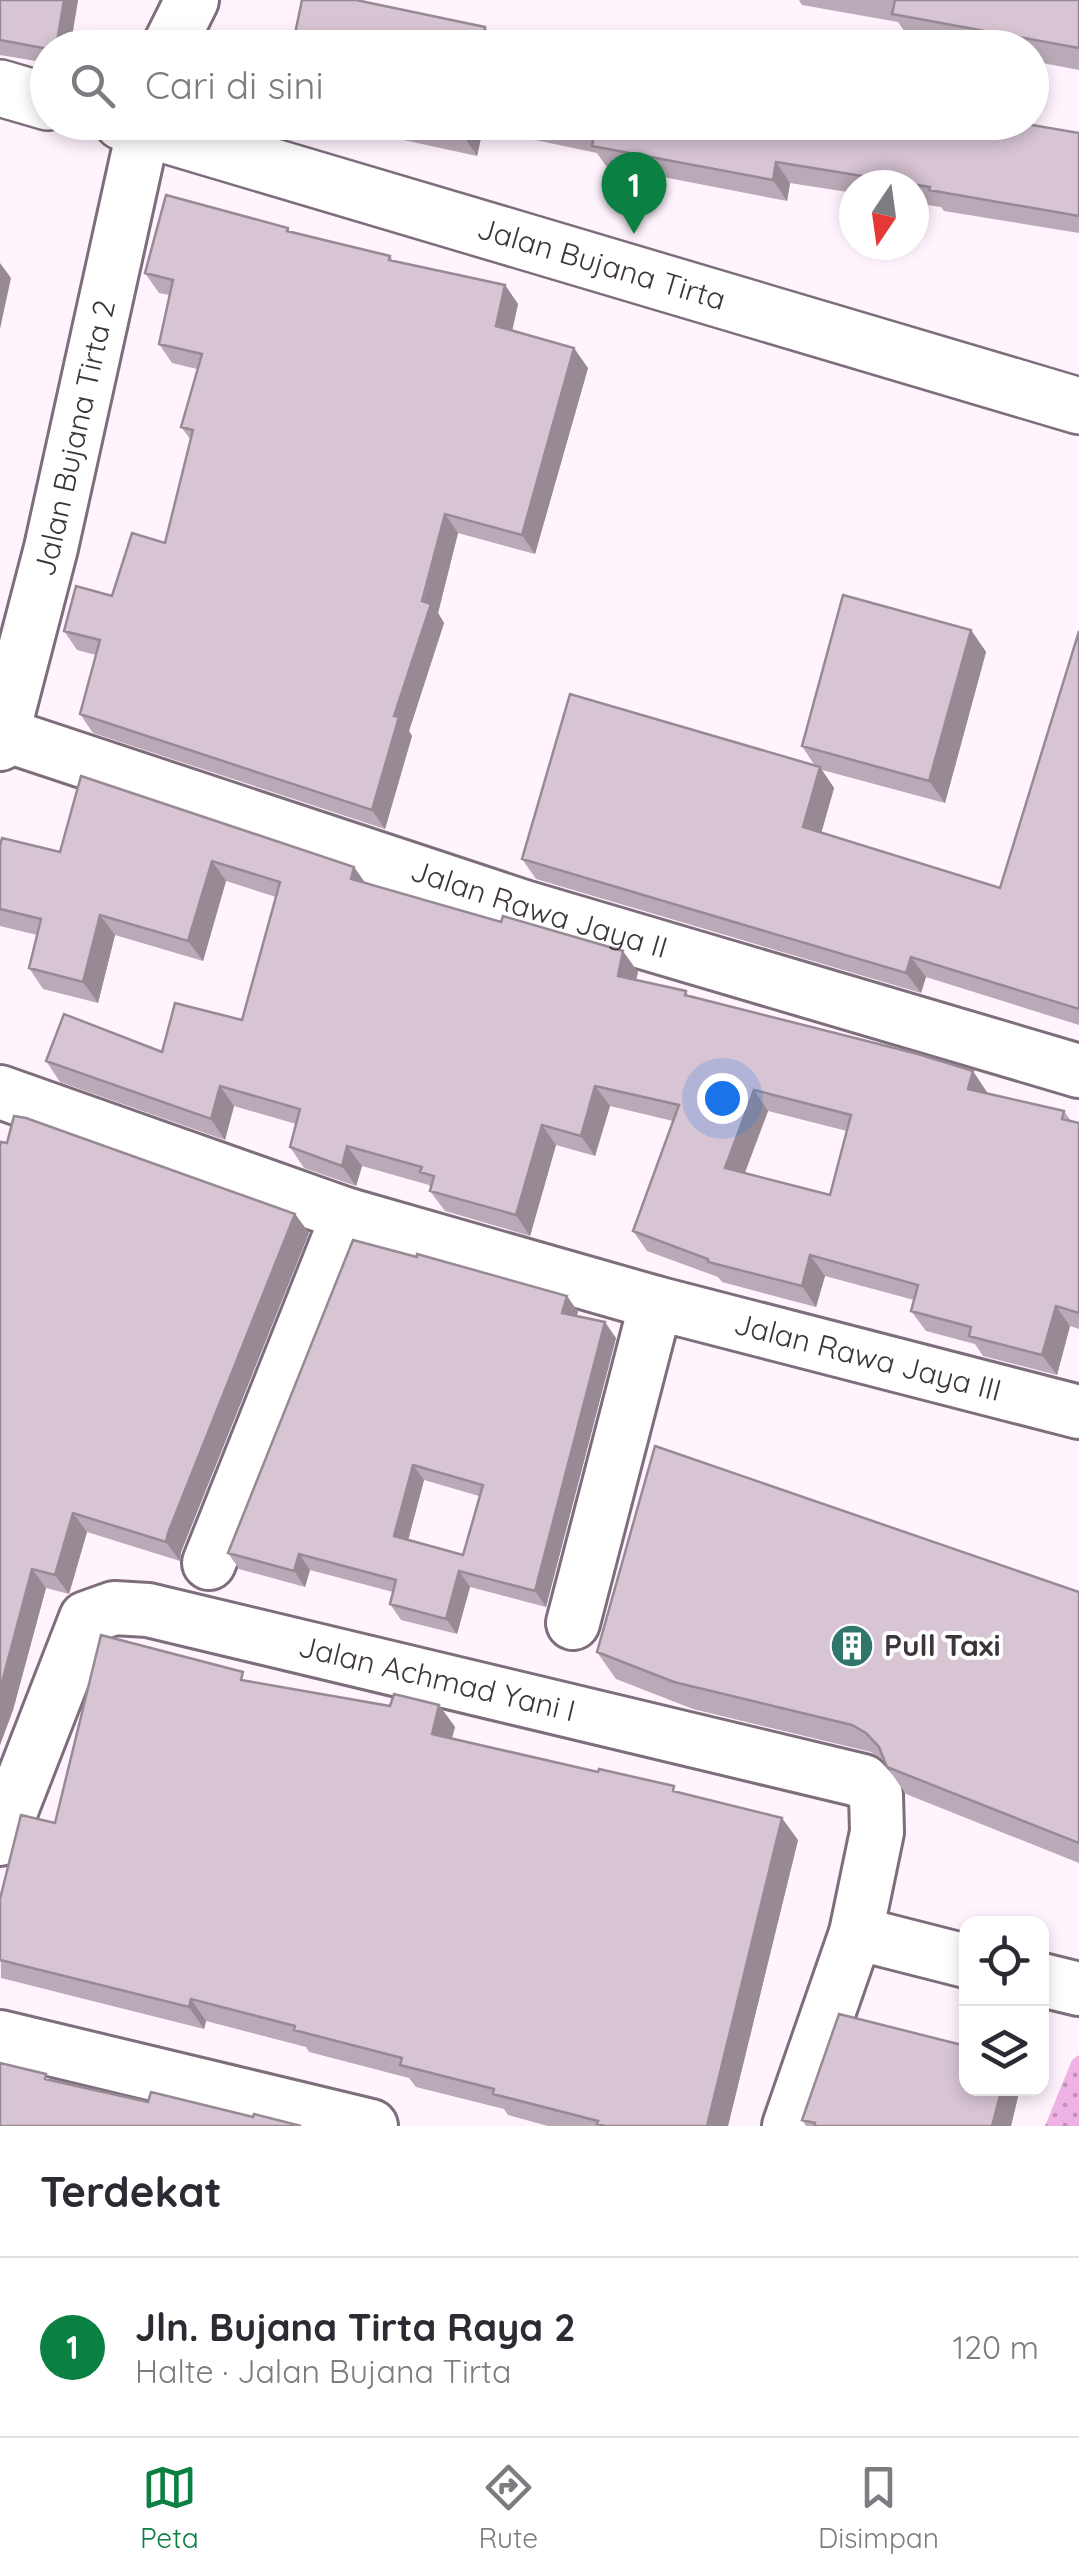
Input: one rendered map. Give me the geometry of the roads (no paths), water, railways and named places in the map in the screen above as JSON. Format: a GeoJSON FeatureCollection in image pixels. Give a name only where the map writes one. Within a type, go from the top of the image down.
{"type":"FeatureCollection","features":[{"type":"Feature","properties":{"kind":"street"},"geometry":{"type":"LineString","coordinates":[[177,30],[192,0]]}},
{"type":"Feature","properties":{"kind":"street"},"geometry":{"type":"LineString","coordinates":[[0,88],[30,97]]}},
{"type":"Feature","properties":{"kind":"street","name":"Jalan Bujana Tirta 2"},"geometry":{"type":"LineString","coordinates":[[1,739],[51,548],[133,140]]}},
{"type":"Feature","properties":{"kind":"street","name":"Jalan Bujana Tirta"},"geometry":{"type":"LineString","coordinates":[[186,140],[1079,406]]}},
{"type":"Feature","properties":{"kind":"street","name":"Jalan Rawa Jaya II"},"geometry":{"type":"LineString","coordinates":[[1,739],[524,907],[1079,1071]]}},
{"type":"Feature","properties":{"kind":"street","name":"Jalan Rawa Jaya III"},"geometry":{"type":"LineString","coordinates":[[0,1092],[348,1214],[656,1302],[1079,1412]]}},
{"type":"Feature","properties":{"kind":"street"},"geometry":{"type":"LineString","coordinates":[[209,1563],[348,1214]]}},
{"type":"Feature","properties":{"kind":"street"},"geometry":{"type":"LineString","coordinates":[[573,1624],[656,1302]]}},
{"type":"Feature","properties":{"kind":"street","name":"Jalan Achmad Yani I"},"geometry":{"type":"LineString","coordinates":[[0,1839],[86,1618],[114,1608],[148,1610],[863,1781],[876,1795],[876,1832],[856,1933],[789,2126]]}},
{"type":"Feature","properties":{"kind":"street"},"geometry":{"type":"LineString","coordinates":[[856,1933],[959,1959]]}},
{"type":"Feature","properties":{"kind":"street"},"geometry":{"type":"LineString","coordinates":[[1049,1982],[1079,1989]]}},
{"type":"Feature","properties":{"kind":"street"},"geometry":{"type":"LineString","coordinates":[[0,2037],[372,2126]]}},
{"type":"Feature","properties":{"kind":"place","name":"Jln. Bujana Tirta Raya 2"},"geometry":{"type":"Point","coordinates":[634,234]}},
{"type":"Feature","properties":{"kind":"place","name":"Pull Taxi"},"geometry":{"type":"Point","coordinates":[852,1646]}}]}
